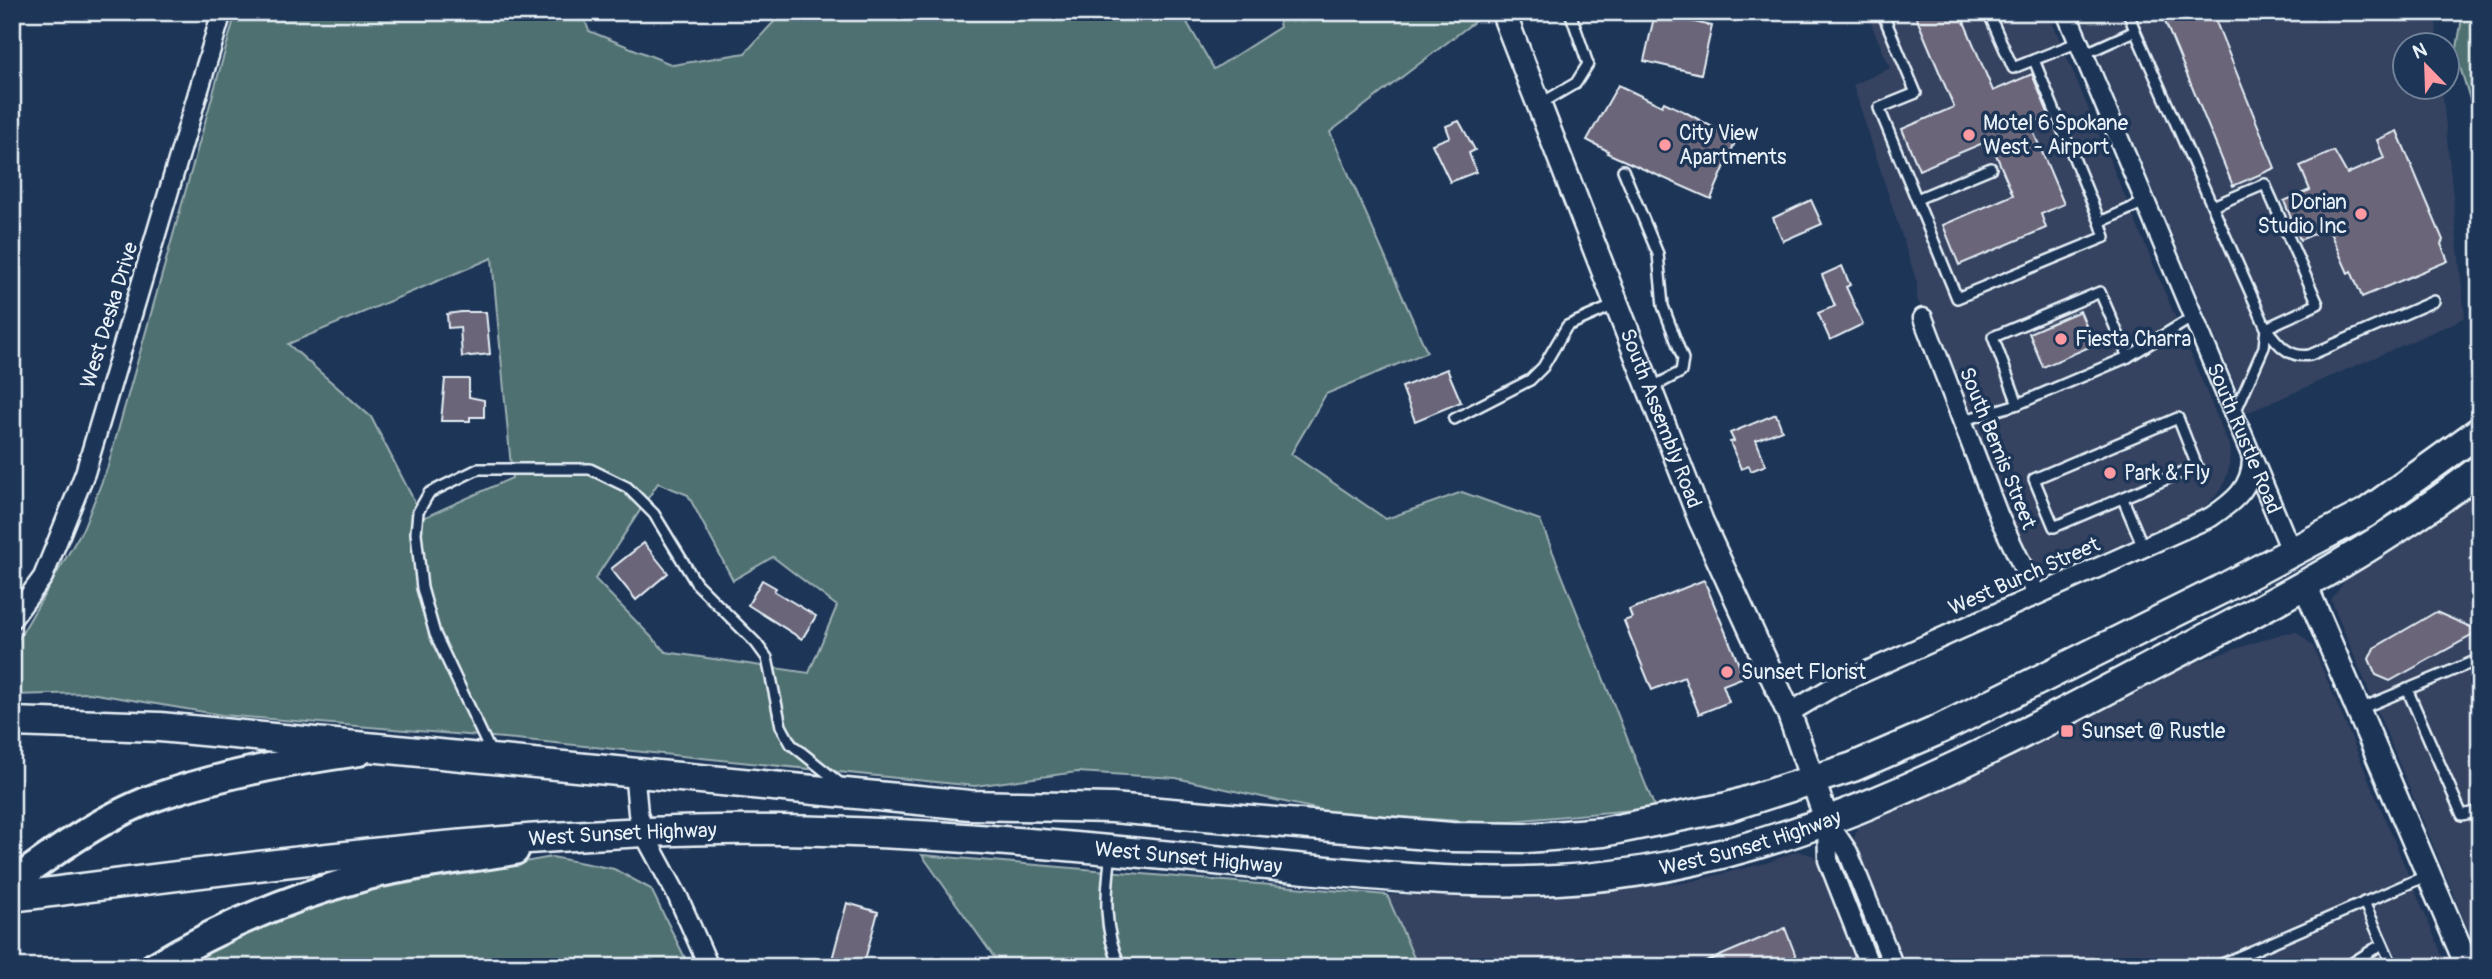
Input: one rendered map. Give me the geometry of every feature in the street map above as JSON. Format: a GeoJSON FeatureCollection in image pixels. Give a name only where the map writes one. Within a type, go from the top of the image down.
{"type":"FeatureCollection","features":[{"type":"Feature","properties":{"kind":"main road","name":"West Sunset Highway"},"geometry":{"type":"LineString","coordinates":[[12,722],[160,727],[634,770],[970,805],[1112,808],[1418,835],[1526,838],[1578,835],[1659,823],[1728,807],[1898,748],[2292,553],[2402,490],[2480,432]]}},
{"type":"Feature","properties":{"kind":"main road","name":"West Sunset Highway"},"geometry":{"type":"LineString","coordinates":[[12,897],[386,849],[718,830],[837,832],[1111,850],[1418,880],[1560,880],[1622,874],[1694,860],[1827,821],[2017,735],[2305,585],[2383,538],[2480,469]]}},
{"type":"Feature","properties":{"kind":"main road"},"geometry":{"type":"LineString","coordinates":[[2082,658],[2102,666],[2116,663],[2270,592],[2305,585],[2305,576],[2317,565],[2387,524],[2395,513],[2402,490]]}},
{"type":"Feature","properties":{"kind":"main road"},"geometry":{"type":"LineString","coordinates":[[12,883],[88,831],[163,794],[279,763],[385,749]]}},
{"type":"Feature","properties":{"kind":"main road"},"geometry":{"type":"LineString","coordinates":[[153,967],[182,949],[245,920],[370,876],[606,835]]}},
{"type":"Feature","properties":{"kind":"street","name":"West Deska Drive"},"geometry":{"type":"LineString","coordinates":[[12,619],[43,577],[85,473],[222,12]]}},
{"type":"Feature","properties":{"kind":"street","name":"South Assembly Road"},"geometry":{"type":"LineString","coordinates":[[1503,12],[1619,303],[1701,521],[1789,713],[1827,821],[1848,852],[1895,967]]}},
{"type":"Feature","properties":{"kind":"street","name":"South Rustle Road"},"geometry":{"type":"LineString","coordinates":[[2066,12],[2292,553]]}},
{"type":"Feature","properties":{"kind":"street","name":"South Bemis Street"},"geometry":{"type":"LineString","coordinates":[[1923,318],[1999,517],[2036,594]]}},
{"type":"Feature","properties":{"kind":"street","name":"West Burch Street"},"geometry":{"type":"LineString","coordinates":[[1789,713],[1836,685],[2036,594],[2197,525],[2236,501],[2252,473],[2252,459]]}},
{"type":"Feature","properties":{"kind":"street"},"geometry":{"type":"LineString","coordinates":[[2305,585],[2468,967]]}},
{"type":"Feature","properties":{"kind":"street"},"geometry":{"type":"LineString","coordinates":[[634,770],[638,813],[644,834],[702,964]]}},
{"type":"Feature","properties":{"kind":"street","name":"South Assembly Road"},"geometry":{"type":"LineString","coordinates":[[1827,821],[1828,860],[1870,967]]}},
{"type":"Feature","properties":{"kind":"lane"},"geometry":{"type":"LineString","coordinates":[[1540,104],[1576,83],[1588,64],[1570,12]]}},
{"type":"Feature","properties":{"kind":"lane"},"geometry":{"type":"LineString","coordinates":[[1882,12],[1916,93],[1879,108],[1957,298],[2105,237],[2034,60]]}},
{"type":"Feature","properties":{"kind":"lane"},"geometry":{"type":"LineString","coordinates":[[1989,12],[2012,68],[2135,31]]}},
{"type":"Feature","properties":{"kind":"lane"},"geometry":{"type":"LineString","coordinates":[[2127,12],[2266,328],[2284,349],[2300,357],[2434,301]]}},
{"type":"Feature","properties":{"kind":"lane"},"geometry":{"type":"LineString","coordinates":[[1917,200],[1991,168]]}},
{"type":"Feature","properties":{"kind":"lane"},"geometry":{"type":"LineString","coordinates":[[1623,170],[1658,254],[1662,306],[1683,359],[1681,372],[1651,388]]}},
{"type":"Feature","properties":{"kind":"lane"},"geometry":{"type":"LineString","coordinates":[[2213,206],[2265,184],[2318,304],[2266,328]]}},
{"type":"Feature","properties":{"kind":"lane"},"geometry":{"type":"LineString","coordinates":[[2100,222],[2145,202]]}},
{"type":"Feature","properties":{"kind":"lane"},"geometry":{"type":"LineString","coordinates":[[2018,404],[1993,337],[2004,332],[2101,292],[2128,357]]}},
{"type":"Feature","properties":{"kind":"lane"},"geometry":{"type":"LineString","coordinates":[[1454,419],[1530,380],[1543,367],[1567,326],[1619,303]]}},
{"type":"Feature","properties":{"kind":"lane"},"geometry":{"type":"LineString","coordinates":[[1961,421],[2018,404],[2128,357],[2193,317]]}},
{"type":"Feature","properties":{"kind":"lane"},"geometry":{"type":"LineString","coordinates":[[2234,416],[2264,347],[2266,328]]}},
{"type":"Feature","properties":{"kind":"lane"},"geometry":{"type":"LineString","coordinates":[[2178,418],[2197,466],[2123,499],[2054,527],[2034,480],[2178,418]]}},
{"type":"Feature","properties":{"kind":"lane"},"geometry":{"type":"LineString","coordinates":[[494,759],[435,634],[422,588],[416,533],[418,512],[429,493],[478,468],[590,469],[627,486],[654,514],[696,583],[756,643],[767,658],[781,726],[791,744],[854,793]]}},
{"type":"Feature","properties":{"kind":"lane"},"geometry":{"type":"LineString","coordinates":[[2123,499],[2144,549]]}},
{"type":"Feature","properties":{"kind":"lane"},"geometry":{"type":"LineString","coordinates":[[2359,710],[2480,659]]}},
{"type":"Feature","properties":{"kind":"lane"},"geometry":{"type":"LineString","coordinates":[[2407,690],[2462,816],[2480,811]]}},
{"type":"Feature","properties":{"kind":"lane"},"geometry":{"type":"LineString","coordinates":[[1111,850],[1106,893],[1107,924],[1121,967]]}},
{"type":"Feature","properties":{"kind":"lane"},"geometry":{"type":"LineString","coordinates":[[2214,967],[2428,875]]}},
{"type":"Feature","properties":{"kind":"lane"},"geometry":{"type":"LineString","coordinates":[[2364,902],[2393,967]]}},
{"type":"Feature","properties":{"kind":"lane"},"geometry":{"type":"LineString","coordinates":[[2346,967],[2382,944]]}},
{"type":"Feature","properties":{"kind":"shaded area"},"geometry":{"type":"Polygon","coordinates":[[[1866,12],[2048,12],[2230,448],[2229,468],[2223,487],[2208,504],[2192,515],[2041,577],[2033,571],[2005,518],[1950,370],[1917,299],[1917,283],[1853,85],[1890,68],[1866,12]]]}},
{"type":"Feature","properties":{"kind":"shaded area"},"geometry":{"type":"Polygon","coordinates":[[[2079,12],[2436,12],[2437,32],[2390,32],[2390,102],[2443,102],[2465,318],[2247,413],[2079,12]]]}},
{"type":"Feature","properties":{"kind":"shaded area"},"geometry":{"type":"Polygon","coordinates":[[[2480,482],[2480,958],[2331,600],[2346,579],[2480,482]]]}},
{"type":"Feature","properties":{"kind":"shaded area"},"geometry":{"type":"Polygon","coordinates":[[[2297,632],[2313,646],[2447,967],[1902,967],[1857,853],[1854,839],[1858,826],[2187,665],[2284,633],[2297,632]]]}},
{"type":"Feature","properties":{"kind":"shaded area"},"geometry":{"type":"Polygon","coordinates":[[[1797,851],[1812,855],[1820,863],[1861,967],[1418,967],[1387,895],[1558,893],[1684,883],[1766,863],[1797,851]]]}},
{"type":"Feature","properties":{"kind":"green space"},"geometry":{"type":"Polygon","coordinates":[[[236,12],[582,12],[589,31],[673,65],[745,53],[783,12],[1181,12],[1214,69],[1280,27],[1276,12],[1487,12],[1330,132],[1427,352],[1326,394],[1291,454],[1386,519],[1462,492],[1540,520],[1655,808],[1489,823],[1330,812],[1176,778],[1077,772],[975,786],[516,739],[222,715],[90,693],[12,695],[12,650],[84,527],[108,466],[236,12]],[[492,258],[288,344],[371,417],[423,518],[512,478],[492,258]],[[658,483],[595,579],[666,652],[809,673],[837,606],[773,557],[733,580],[688,495],[658,483]]]}},
{"type":"Feature","properties":{"kind":"green space"},"geometry":{"type":"Polygon","coordinates":[[[2463,12],[2480,12],[2480,116],[2474,112],[2460,67],[2460,32],[2463,12]]]}},
{"type":"Feature","properties":{"kind":"green space"},"geometry":{"type":"Polygon","coordinates":[[[922,855],[1387,895],[1418,967],[1001,967],[922,855]]]}},
{"type":"Feature","properties":{"kind":"green space"},"geometry":{"type":"Polygon","coordinates":[[[552,857],[614,869],[651,889],[685,958],[671,967],[178,967],[229,939],[339,896],[552,857]]]}},
{"type":"Feature","properties":{"kind":"building","name":"Motel 6 Spokane West - Airport"},"geometry":{"type":"Polygon","coordinates":[[[1914,12],[1960,12],[1993,91],[2032,74],[2049,115],[2030,124],[2064,204],[2041,214],[2046,228],[1959,265],[1943,225],[2013,195],[1990,140],[1919,170],[1902,129],[1954,107],[1914,12]]]}},
{"type":"Feature","properties":{"kind":"building"},"geometry":{"type":"Polygon","coordinates":[[[2161,12],[2212,12],[2275,168],[2233,186],[2161,12]]]}},
{"type":"Feature","properties":{"kind":"building","name":"City View Apartments"},"geometry":{"type":"Polygon","coordinates":[[[1655,13],[1712,26],[1701,74],[1644,61],[1655,13]]]}},
{"type":"Feature","properties":{"kind":"building","name":"City View Apartments"},"geometry":{"type":"Polygon","coordinates":[[[1618,85],[1662,106],[1664,102],[1736,140],[1711,199],[1607,153],[1608,151],[1587,140],[1618,85]]]}},
{"type":"Feature","properties":{"kind":"building"},"geometry":{"type":"Polygon","coordinates":[[[1459,121],[1475,150],[1469,153],[1476,172],[1450,182],[1432,144],[1450,137],[1446,126],[1459,121]]]}},
{"type":"Feature","properties":{"kind":"building","name":"Dorian Studio Inc"},"geometry":{"type":"Polygon","coordinates":[[[2397,131],[2443,240],[2441,244],[2448,261],[2362,297],[2328,228],[2300,240],[2284,201],[2310,190],[2300,166],[2334,151],[2347,174],[2384,158],[2377,140],[2397,131]]]}},
{"type":"Feature","properties":{"kind":"building"},"geometry":{"type":"Polygon","coordinates":[[[1811,200],[1822,224],[1783,241],[1773,218],[1811,200]]]}},
{"type":"Feature","properties":{"kind":"building"},"geometry":{"type":"Polygon","coordinates":[[[1842,266],[1850,285],[1846,287],[1863,324],[1830,340],[1818,313],[1835,306],[1822,275],[1842,266]]]}},
{"type":"Feature","properties":{"kind":"building","name":"Fiesta Charra"},"geometry":{"type":"Polygon","coordinates":[[[2080,311],[2094,345],[2043,367],[2029,333],[2080,311]]]}},
{"type":"Feature","properties":{"kind":"building"},"geometry":{"type":"Polygon","coordinates":[[[486,312],[490,354],[462,357],[460,327],[448,328],[447,314],[486,312]]]}},
{"type":"Feature","properties":{"kind":"building"},"geometry":{"type":"Polygon","coordinates":[[[1447,369],[1461,402],[1415,421],[1402,387],[1447,369]]]}},
{"type":"Feature","properties":{"kind":"building"},"geometry":{"type":"Polygon","coordinates":[[[445,379],[469,379],[469,397],[484,400],[484,417],[470,417],[470,421],[441,421],[445,379]]]}},
{"type":"Feature","properties":{"kind":"building"},"geometry":{"type":"Polygon","coordinates":[[[1776,414],[1782,430],[1756,440],[1766,465],[1751,471],[1749,466],[1741,469],[1730,442],[1734,441],[1730,433],[1776,414]]]}},
{"type":"Feature","properties":{"kind":"building"},"geometry":{"type":"Polygon","coordinates":[[[644,543],[668,573],[636,600],[611,569],[644,543]]]}},
{"type":"Feature","properties":{"kind":"building"},"geometry":{"type":"Polygon","coordinates":[[[762,580],[776,588],[774,591],[816,616],[802,639],[748,605],[762,580]]]}},
{"type":"Feature","properties":{"kind":"building"},"geometry":{"type":"Polygon","coordinates":[[[1704,580],[1744,677],[1723,685],[1729,702],[1699,714],[1684,677],[1652,690],[1624,621],[1632,618],[1629,610],[1704,580]]]}},
{"type":"Feature","properties":{"kind":"building"},"geometry":{"type":"Polygon","coordinates":[[[2436,612],[2480,631],[2390,681],[2376,675],[2369,659],[2374,648],[2436,612]]]}},
{"type":"Feature","properties":{"kind":"building"},"geometry":{"type":"Polygon","coordinates":[[[847,903],[878,912],[863,967],[830,967],[847,903]]]}},
{"type":"Feature","properties":{"kind":"building"},"geometry":{"type":"Polygon","coordinates":[[[1785,928],[1800,967],[1694,967],[1785,928]]]}},
{"type":"Feature","properties":{"kind":"place","name":"Motel 6 Spokane West - Airport"},"geometry":{"type":"Point","coordinates":[1969,135]}},
{"type":"Feature","properties":{"kind":"place","name":"City View Apartments"},"geometry":{"type":"Point","coordinates":[1665,145]}},
{"type":"Feature","properties":{"kind":"place","name":"Dorian Studio Inc"},"geometry":{"type":"Point","coordinates":[2361,214]}},
{"type":"Feature","properties":{"kind":"place","name":"Fiesta Charra"},"geometry":{"type":"Point","coordinates":[2061,339]}},
{"type":"Feature","properties":{"kind":"place","name":"Park & Fly"},"geometry":{"type":"Point","coordinates":[2110,473]}},
{"type":"Feature","properties":{"kind":"place","name":"Sunset Florist"},"geometry":{"type":"Point","coordinates":[1727,672]}},
{"type":"Feature","properties":{"kind":"place","name":"Sunset @ Rustle"},"geometry":{"type":"Point","coordinates":[2067,731]}}]}
